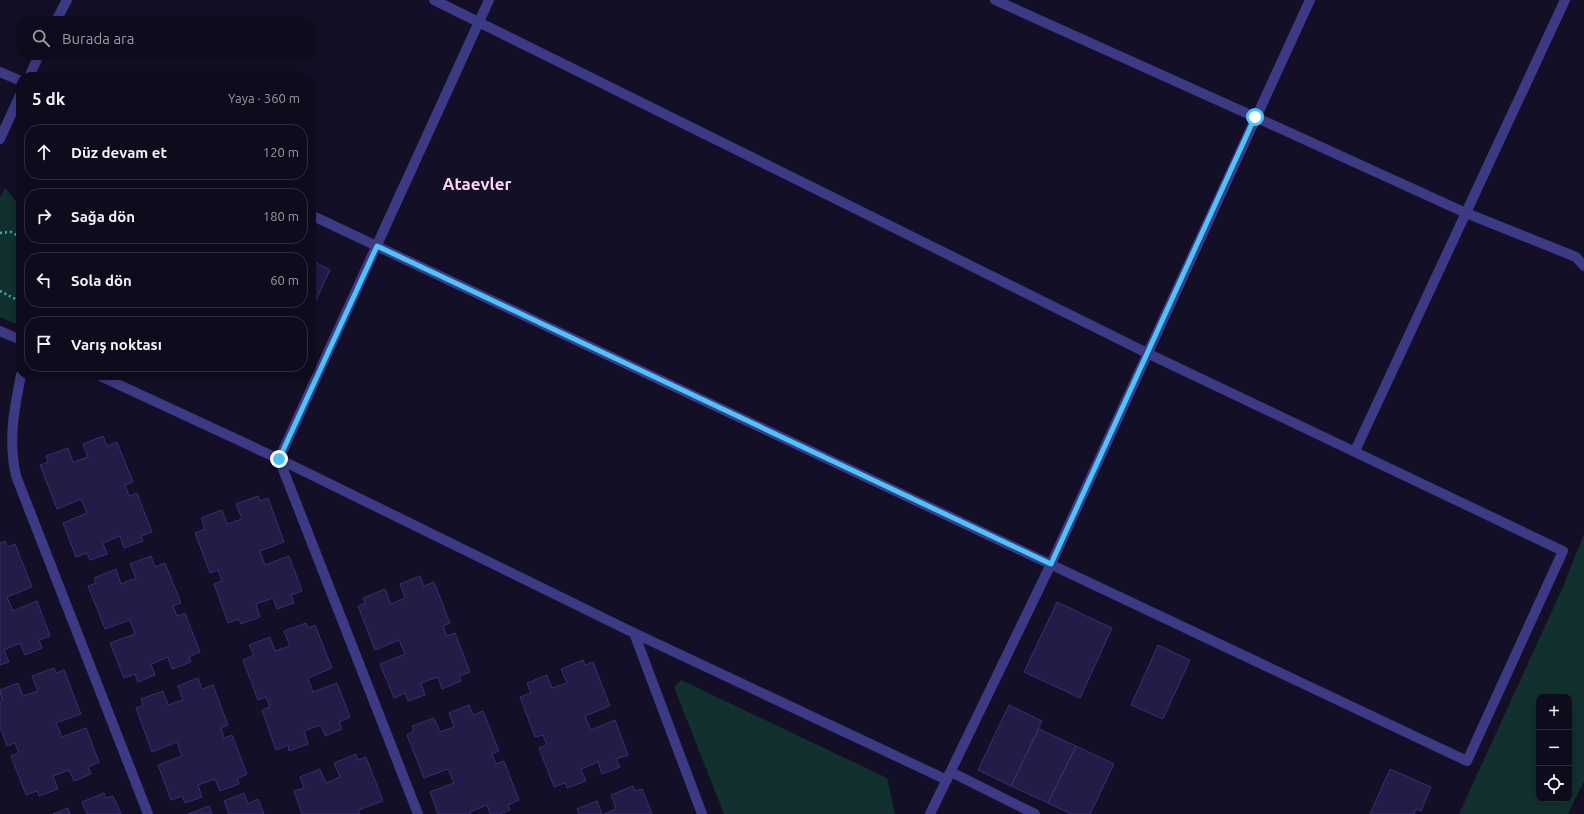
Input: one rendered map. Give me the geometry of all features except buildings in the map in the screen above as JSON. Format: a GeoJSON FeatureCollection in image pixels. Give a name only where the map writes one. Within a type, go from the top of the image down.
{"type":"FeatureCollection","features":[{"type":"Feature","properties":{"kind":"street"},"geometry":{"type":"LineString","coordinates":[[59,16],[67,0]]}},
{"type":"Feature","properties":{"kind":"street"},"geometry":{"type":"LineString","coordinates":[[316,217],[1467,761],[1563,551],[1147,353],[434,0]]}},
{"type":"Feature","properties":{"kind":"street"},"geometry":{"type":"LineString","coordinates":[[316,379],[489,0]]}},
{"type":"Feature","properties":{"kind":"street"},"geometry":{"type":"LineString","coordinates":[[995,0],[1466,213],[1576,257],[1584,266]]}},
{"type":"Feature","properties":{"kind":"street"},"geometry":{"type":"LineString","coordinates":[[930,814],[1051,564],[1310,0]]}},
{"type":"Feature","properties":{"kind":"street"},"geometry":{"type":"LineString","coordinates":[[1354,451],[1565,0]]}},
{"type":"Feature","properties":{"kind":"street"},"geometry":{"type":"LineString","coordinates":[[31,72],[37,60]]}},
{"type":"Feature","properties":{"kind":"street"},"geometry":{"type":"LineString","coordinates":[[0,72],[16,80]]}},
{"type":"Feature","properties":{"kind":"street"},"geometry":{"type":"LineString","coordinates":[[0,139],[16,104]]}},
{"type":"Feature","properties":{"kind":"street"},"geometry":{"type":"LineString","coordinates":[[0,331],[16,338]]}},
{"type":"Feature","properties":{"kind":"street"},"geometry":{"type":"LineString","coordinates":[[20,380],[11,437],[12,459],[16,476],[148,814]]}},
{"type":"Feature","properties":{"kind":"street"},"geometry":{"type":"LineString","coordinates":[[109,380],[279,459],[634,633],[1035,814]]}},
{"type":"Feature","properties":{"kind":"street"},"geometry":{"type":"LineString","coordinates":[[315,380],[279,459],[418,814]]}},
{"type":"Feature","properties":{"kind":"street"},"geometry":{"type":"LineString","coordinates":[[634,633],[702,814]]}},
{"type":"Feature","properties":{"kind":"path"},"geometry":{"type":"LineString","coordinates":[[0,233],[11,232],[16,234]]}},
{"type":"Feature","properties":{"kind":"path"},"geometry":{"type":"LineString","coordinates":[[0,291],[16,299]]}},
{"type":"Feature","properties":{"kind":"green space"},"geometry":{"type":"Polygon","coordinates":[[[5,188],[16,201],[16,324],[0,317],[0,197],[5,188]]]}},
{"type":"Feature","properties":{"kind":"green space"},"geometry":{"type":"Polygon","coordinates":[[[1584,534],[1584,781],[1568,814],[1459,814],[1562,589],[1584,534]]]}},
{"type":"Feature","properties":{"kind":"green space"},"geometry":{"type":"Polygon","coordinates":[[[681,680],[887,778],[895,814],[724,814],[674,687],[681,680]]]}},
{"type":"Feature","properties":{"kind":"district","name":"Ataevler"},"geometry":{"type":"Point","coordinates":[477,184]}},
{"type":"Feature","properties":{"kind":"route"},"geometry":{"type":"LineString","coordinates":[[279,459],[377,246],[1051,564],[1255,117]]}}]}
